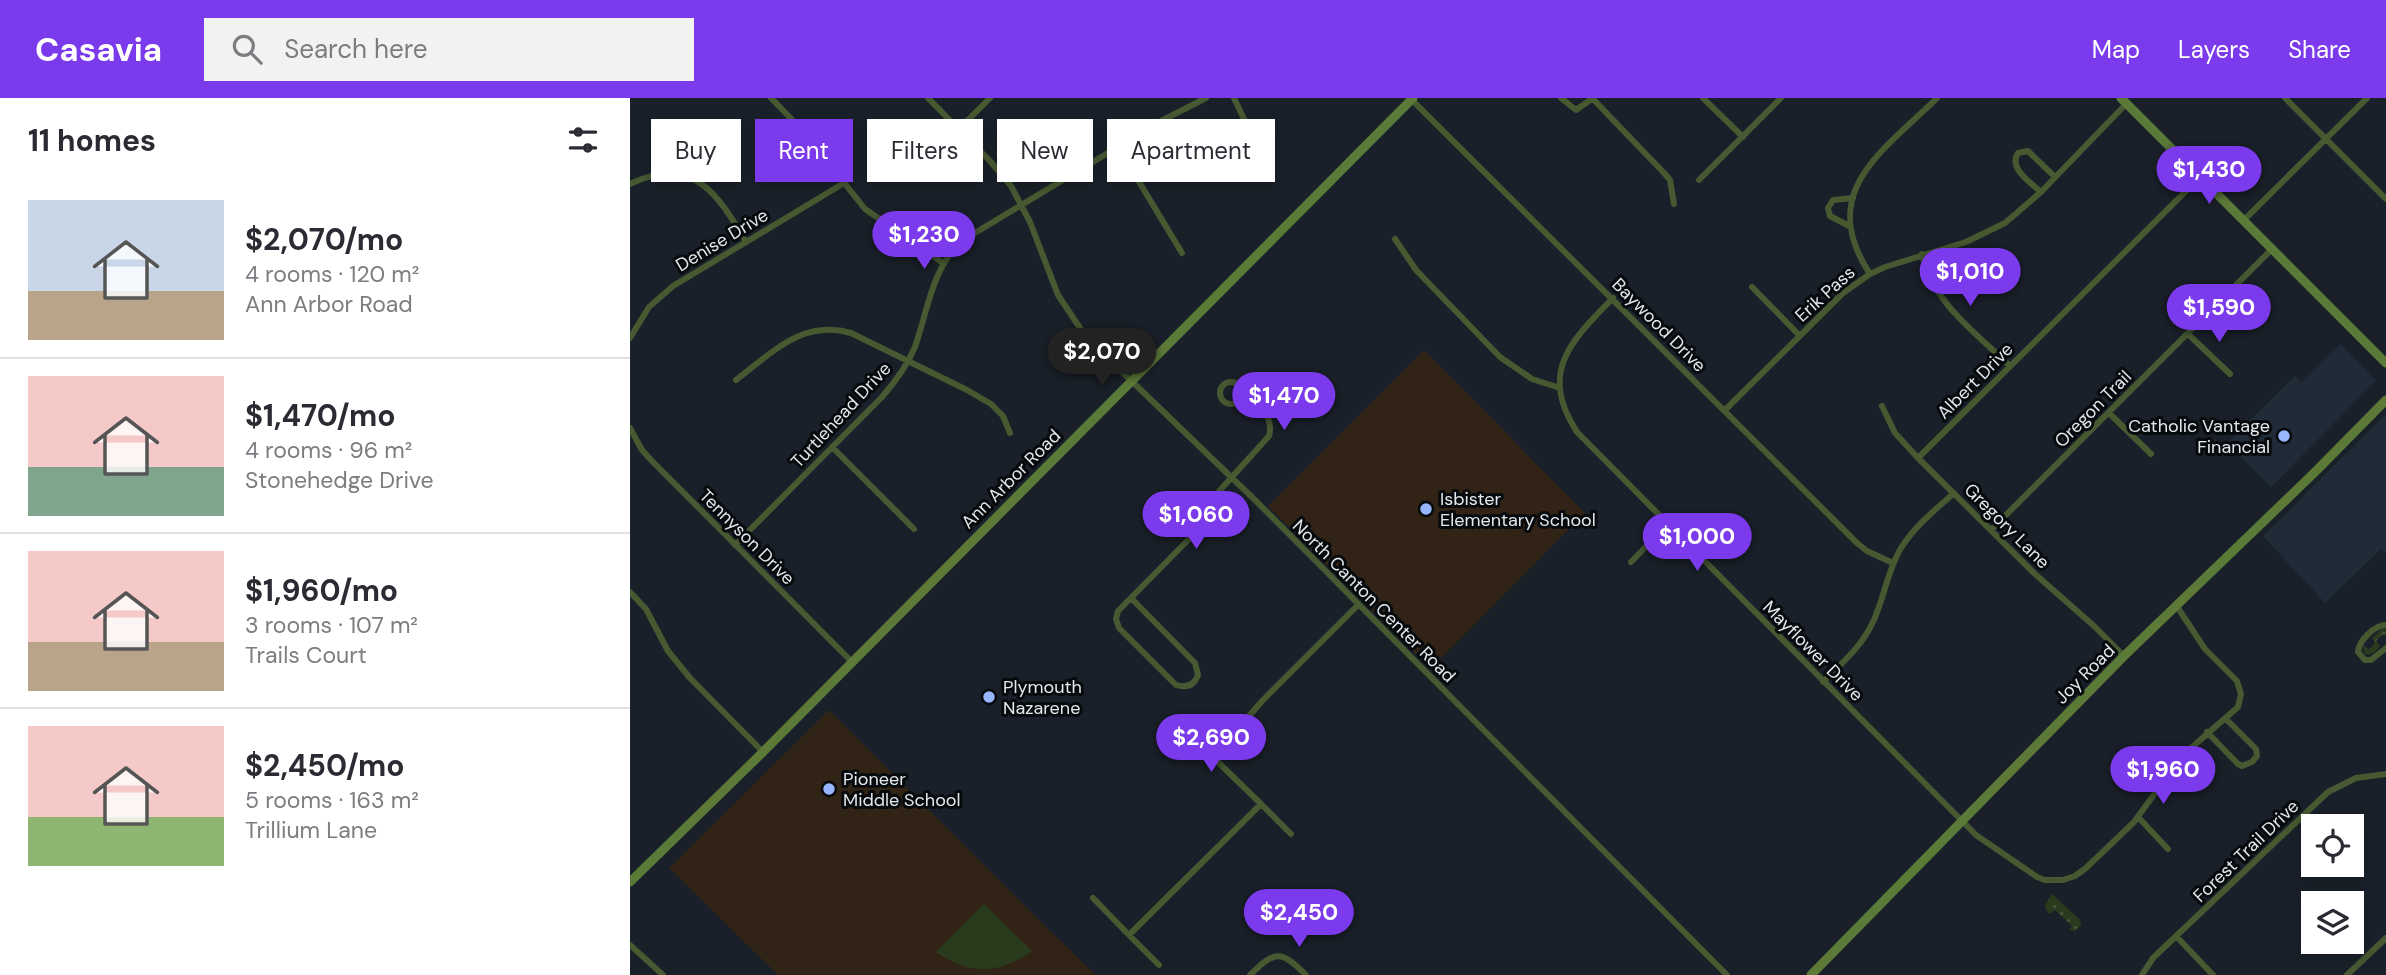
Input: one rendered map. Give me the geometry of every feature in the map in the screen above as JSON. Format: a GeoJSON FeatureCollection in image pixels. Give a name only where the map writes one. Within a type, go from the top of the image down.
{"type":"FeatureCollection","features":[{"type":"Feature","properties":{"kind":"main road","name":"Ann Arbor Road"},"geometry":{"type":"LineString","coordinates":[[630,882],[763,752],[1412,98]]}},
{"type":"Feature","properties":{"kind":"main road"},"geometry":{"type":"LineString","coordinates":[[2123,101],[2386,363]]}},
{"type":"Feature","properties":{"kind":"main road","name":"Joy Road"},"geometry":{"type":"LineString","coordinates":[[1811,975],[2124,656],[2386,400]]}},
{"type":"Feature","properties":{"kind":"street"},"geometry":{"type":"LineString","coordinates":[[771,98],[803,131],[874,216],[943,263]]}},
{"type":"Feature","properties":{"kind":"street","name":"North Canton Center Road"},"geometry":{"type":"LineString","coordinates":[[928,98],[949,119]]}},
{"type":"Feature","properties":{"kind":"street"},"geometry":{"type":"LineString","coordinates":[[969,119],[990,98]]}},
{"type":"Feature","properties":{"kind":"street","name":"Turtlehead Drive"},"geometry":{"type":"LineString","coordinates":[[1168,119],[1206,98]]}},
{"type":"Feature","properties":{"kind":"street"},"geometry":{"type":"LineString","coordinates":[[1234,98],[1244,119]]}},
{"type":"Feature","properties":{"kind":"street","name":"Baywood Drive"},"geometry":{"type":"LineString","coordinates":[[1412,98],[1857,543],[1893,563]]}},
{"type":"Feature","properties":{"kind":"street"},"geometry":{"type":"LineString","coordinates":[[1562,98],[1576,110],[1592,98],[1670,180],[1674,204]]}},
{"type":"Feature","properties":{"kind":"street"},"geometry":{"type":"LineString","coordinates":[[1703,98],[1742,137]]}},
{"type":"Feature","properties":{"kind":"street"},"geometry":{"type":"LineString","coordinates":[[1699,180],[1782,98]]}},
{"type":"Feature","properties":{"kind":"street"},"geometry":{"type":"LineString","coordinates":[[1870,274],[1854,248],[1849,226],[1853,198],[1864,171],[1937,98]]}},
{"type":"Feature","properties":{"kind":"street"},"geometry":{"type":"LineString","coordinates":[[2285,98],[2386,199]]}},
{"type":"Feature","properties":{"kind":"street"},"geometry":{"type":"LineString","coordinates":[[2244,219],[2367,98]]}},
{"type":"Feature","properties":{"kind":"street","name":"Erik Pass"},"geometry":{"type":"LineString","coordinates":[[1725,410],[1843,293],[1870,274],[1922,254],[1966,242],[2005,223],[2055,177],[2123,101]]}},
{"type":"Feature","properties":{"kind":"street"},"geometry":{"type":"LineString","coordinates":[[2040,192],[2015,166],[2018,153],[2028,151],[2055,177]]}},
{"type":"Feature","properties":{"kind":"street","name":"North Canton Center Road"},"geometry":{"type":"LineString","coordinates":[[983,154],[999,170],[1022,204],[1053,284],[1066,310],[1086,337],[1230,477],[1727,975]]}},
{"type":"Feature","properties":{"kind":"street","name":"Turtlehead Drive"},"geometry":{"type":"LineString","coordinates":[[735,545],[899,377],[909,361],[933,284],[943,263],[966,238],[1107,154]]}},
{"type":"Feature","properties":{"kind":"street"},"geometry":{"type":"LineString","coordinates":[[630,184],[662,175],[682,176],[700,183],[721,201],[746,242]]}},
{"type":"Feature","properties":{"kind":"street","name":"Albert Drive"},"geometry":{"type":"LineString","coordinates":[[1918,458],[2200,176]]}},
{"type":"Feature","properties":{"kind":"street"},"geometry":{"type":"LineString","coordinates":[[1139,182],[1182,253]]}},
{"type":"Feature","properties":{"kind":"street","name":"Denise Drive"},"geometry":{"type":"LineString","coordinates":[[630,338],[643,314],[660,296],[844,183]]}},
{"type":"Feature","properties":{"kind":"street"},"geometry":{"type":"LineString","coordinates":[[1849,226],[1830,216],[1828,208],[1833,200],[1853,198]]}},
{"type":"Feature","properties":{"kind":"street"},"geometry":{"type":"LineString","coordinates":[[1395,239],[1416,270],[1500,357],[1532,379],[1560,388]]}},
{"type":"Feature","properties":{"kind":"street","name":"Oregon Trail"},"geometry":{"type":"LineString","coordinates":[[1991,530],[2273,248]]}},
{"type":"Feature","properties":{"kind":"street"},"geometry":{"type":"LineString","coordinates":[[1922,254],[1928,277],[1940,296],[2010,366]]}},
{"type":"Feature","properties":{"kind":"street"},"geometry":{"type":"LineString","coordinates":[[1752,287],[1800,336]]}},
{"type":"Feature","properties":{"kind":"street","name":"Mayflower Drive"},"geometry":{"type":"LineString","coordinates":[[1613,298],[1571,344],[1562,366],[1560,388],[1565,412],[1577,432],[1976,835],[2027,871],[2055,881],[2069,879],[2082,872],[2138,817],[2183,755],[2207,732],[2226,719]]}},
{"type":"Feature","properties":{"kind":"street"},"geometry":{"type":"LineString","coordinates":[[736,380],[790,340],[806,332],[820,329],[839,330],[851,333],[909,361],[991,404],[1003,416],[1010,433]]}},
{"type":"Feature","properties":{"kind":"street"},"geometry":{"type":"LineString","coordinates":[[2188,334],[2230,374]]}},
{"type":"Feature","properties":{"kind":"street"},"geometry":{"type":"LineString","coordinates":[[1131,598],[1195,663],[1198,675],[1191,685],[1184,688],[1176,685],[1119,628],[1116,623],[1117,614],[1131,598],[1195,533],[1213,498],[1267,440],[1271,423],[1250,396],[1242,394]]}},
{"type":"Feature","properties":{"kind":"street","name":"Gregory Lane"},"geometry":{"type":"LineString","coordinates":[[1882,406],[1895,433],[1918,458],[2124,656]]}},
{"type":"Feature","properties":{"kind":"street"},"geometry":{"type":"LineString","coordinates":[[2109,413],[2151,454]]}},
{"type":"Feature","properties":{"kind":"street","name":"Tennyson Drive"},"geometry":{"type":"LineString","coordinates":[[630,428],[642,450],[652,461],[851,662]]}},
{"type":"Feature","properties":{"kind":"street"},"geometry":{"type":"LineString","coordinates":[[832,447],[914,528]]}},
{"type":"Feature","properties":{"kind":"street"},"geometry":{"type":"LineString","coordinates":[[1824,682],[1868,633],[1893,563],[1914,531],[1954,493]]}},
{"type":"Feature","properties":{"kind":"street"},"geometry":{"type":"LineString","coordinates":[[1631,562],[1668,524]]}},
{"type":"Feature","properties":{"kind":"street"},"geometry":{"type":"LineString","coordinates":[[630,592],[646,609],[668,651],[690,678],[763,752]]}},
{"type":"Feature","properties":{"kind":"street"},"geometry":{"type":"LineString","coordinates":[[2176,605],[2205,649],[2239,685],[2241,694],[2238,707],[2226,719],[2256,749],[2256,756],[2252,762],[2242,766],[2207,732]]}},
{"type":"Feature","properties":{"kind":"street"},"geometry":{"type":"LineString","coordinates":[[1291,834],[1218,762],[1218,752],[1262,701],[1358,606]]}},
{"type":"Feature","properties":{"kind":"street"},"geometry":{"type":"LineString","coordinates":[[2386,625],[2376,627],[2358,646],[2358,652],[2365,660],[2371,660],[2386,648]]}},
{"type":"Feature","properties":{"kind":"street","name":"Forest Trail Drive"},"geometry":{"type":"LineString","coordinates":[[2142,975],[2153,958],[2328,792],[2356,778],[2386,774]]}},
{"type":"Feature","properties":{"kind":"street"},"geometry":{"type":"LineString","coordinates":[[1129,935],[1261,804]]}},
{"type":"Feature","properties":{"kind":"street"},"geometry":{"type":"LineString","coordinates":[[2138,817],[2168,849]]}},
{"type":"Feature","properties":{"kind":"street"},"geometry":{"type":"LineString","coordinates":[[1093,898],[1159,965]]}},
{"type":"Feature","properties":{"kind":"street"},"geometry":{"type":"LineString","coordinates":[[2176,936],[2213,975]]}},
{"type":"Feature","properties":{"kind":"street"},"geometry":{"type":"LineString","coordinates":[[2347,975],[2386,938]]}},
{"type":"Feature","properties":{"kind":"street"},"geometry":{"type":"LineString","coordinates":[[630,945],[663,975]]}},
{"type":"Feature","properties":{"kind":"street"},"geometry":{"type":"LineString","coordinates":[[1250,975],[1268,958],[1277,956],[1291,960],[1306,975]]}},
{"type":"Feature","properties":{"kind":"shaded area"},"geometry":{"type":"Polygon","coordinates":[[[2341,344],[2376,381],[2271,487],[2227,443],[2295,376],[2302,383],[2341,344]]]}},
{"type":"Feature","properties":{"kind":"shaded area","name":"Isbister Elementary School"},"geometry":{"type":"Polygon","coordinates":[[[1424,350],[1585,513],[1430,669],[1268,506],[1424,350]]]}},
{"type":"Feature","properties":{"kind":"shaded area"},"geometry":{"type":"Polygon","coordinates":[[[2386,414],[2386,553],[2381,549],[2325,603],[2263,536],[2386,414]]]}},
{"type":"Feature","properties":{"kind":"shaded area","name":"Pioneer Middle School"},"geometry":{"type":"Polygon","coordinates":[[[829,710],[1096,975],[778,975],[669,868],[829,710]]]}},
{"type":"Feature","properties":{"kind":"green space"},"geometry":{"type":"Polygon","coordinates":[[[2382,629],[2386,629],[2386,636],[2384,634],[2376,641],[2379,648],[2372,654],[2365,654],[2363,647],[2369,650],[2375,643],[2372,638],[2382,629]]]}},
{"type":"Feature","properties":{"kind":"green space"},"geometry":{"type":"Polygon","coordinates":[[[2052,894],[2080,920],[2081,925],[2075,931],[2069,930],[2072,926],[2055,910],[2050,914],[2046,910],[2045,905],[2052,894]]]}},
{"type":"Feature","properties":{"kind":"green space"},"geometry":{"type":"Polygon","coordinates":[[[984,904],[1032,951],[1008,965],[984,969],[960,965],[936,952],[984,904]]]}},
{"type":"Feature","properties":{"kind":"place","name":"Catholic Vantage Financial"},"geometry":{"type":"Point","coordinates":[2284,436]}},
{"type":"Feature","properties":{"kind":"place","name":"Isbister Elementary School"},"geometry":{"type":"Point","coordinates":[1426,509]}},
{"type":"Feature","properties":{"kind":"place","name":"Plymouth Nazarene"},"geometry":{"type":"Point","coordinates":[989,697]}},
{"type":"Feature","properties":{"kind":"place","name":"Pioneer Middle School"},"geometry":{"type":"Point","coordinates":[829,789]}}]}
